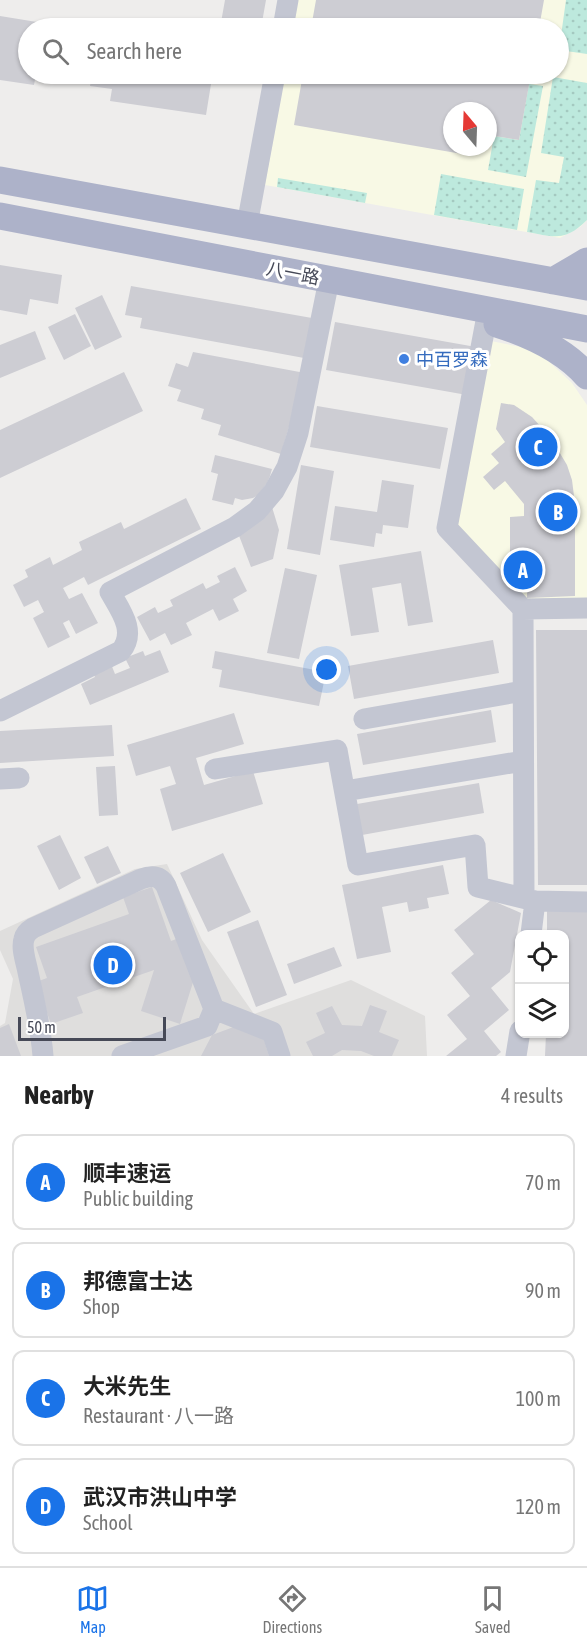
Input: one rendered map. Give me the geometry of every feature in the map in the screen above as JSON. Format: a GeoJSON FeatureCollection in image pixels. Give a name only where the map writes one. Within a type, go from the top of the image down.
{"type":"FeatureCollection","features":[{"type":"Feature","properties":{"kind":"main road"},"geometry":{"type":"LineString","coordinates":[[0,180],[587,287]]}},
{"type":"Feature","properties":{"kind":"main road","name":"八一路"},"geometry":{"type":"LineString","coordinates":[[0,216],[587,329]]}},
{"type":"Feature","properties":{"kind":"main road"},"geometry":{"type":"LineString","coordinates":[[553,281],[587,261]]}},
{"type":"Feature","properties":{"kind":"main road"},"geometry":{"type":"LineString","coordinates":[[417,297],[507,327],[548,346],[569,359],[587,376]]}},
{"type":"Feature","properties":{"kind":"street"},"geometry":{"type":"LineString","coordinates":[[285,18],[288,0]]}},
{"type":"Feature","properties":{"kind":"street"},"geometry":{"type":"LineString","coordinates":[[247,225],[273,84]]}},
{"type":"Feature","properties":{"kind":"street"},"geometry":{"type":"LineString","coordinates":[[0,711],[121,651],[125,646],[128,627],[110,592],[235,527],[248,519],[265,503],[287,467],[298,433],[329,280]]}},
{"type":"Feature","properties":{"kind":"street"},"geometry":{"type":"LineString","coordinates":[[486,321],[447,528],[523,609],[523,761],[531,930]]}},
{"type":"Feature","properties":{"kind":"street"},"geometry":{"type":"LineString","coordinates":[[523,609],[587,608]]}},
{"type":"Feature","properties":{"kind":"street"},"geometry":{"type":"LineString","coordinates":[[364,719],[523,691]]}},
{"type":"Feature","properties":{"kind":"street"},"geometry":{"type":"LineString","coordinates":[[215,770],[337,750],[358,864],[475,845],[478,887],[530,900],[587,902]]}},
{"type":"Feature","properties":{"kind":"street"},"geometry":{"type":"LineString","coordinates":[[345,791],[523,761]]}},
{"type":"Feature","properties":{"kind":"street"},"geometry":{"type":"LineString","coordinates":[[44,1056],[23,943],[27,932],[147,876],[157,876],[166,886],[214,1009],[207,1026],[122,1056]]}},
{"type":"Feature","properties":{"kind":"street"},"geometry":{"type":"LineString","coordinates":[[214,1009],[272,1032],[280,1056]]}},
{"type":"Feature","properties":{"kind":"street"},"geometry":{"type":"LineString","coordinates":[[516,1056],[518,1038]]}},
{"type":"Feature","properties":{"kind":"shaded area"},"geometry":{"type":"Polygon","coordinates":[[[298,0],[587,0],[587,220],[580,227],[560,238],[265,185],[283,84],[569,84],[569,18],[295,18],[298,0]]]}},
{"type":"Feature","properties":{"kind":"shaded area"},"geometry":{"type":"Polygon","coordinates":[[[566,0],[587,0],[587,54],[569,51],[569,18],[563,18],[566,0]]]}},
{"type":"Feature","properties":{"kind":"shaded area"},"geometry":{"type":"Polygon","coordinates":[[[569,80],[587,83],[587,220],[565,235],[552,236],[527,232],[536,180],[559,183],[564,157],[541,153],[552,84],[569,84],[569,80]]]}},
{"type":"Feature","properties":{"kind":"shaded area"},"geometry":{"type":"Polygon","coordinates":[[[529,84],[543,86],[526,177],[488,170],[490,156],[497,156],[497,136],[519,140],[529,84]]]}},
{"type":"Feature","properties":{"kind":"shaded area"},"geometry":{"type":"Polygon","coordinates":[[[441,174],[524,189],[517,230],[434,215],[441,174]]]}},
{"type":"Feature","properties":{"kind":"shaded area"},"geometry":{"type":"Polygon","coordinates":[[[278,178],[367,193],[365,203],[277,187],[278,178]]]}},
{"type":"Feature","properties":{"kind":"shaded area"},"geometry":{"type":"Polygon","coordinates":[[[491,341],[521,347],[544,357],[572,383],[587,405],[587,614],[519,615],[438,528],[491,341]]]}},
{"type":"Feature","properties":{"kind":"shaded area"},"geometry":{"type":"Polygon","coordinates":[[[167,864],[202,940],[254,1014],[351,980],[425,1016],[427,1056],[0,1056],[0,1026],[5,1023],[13,979],[0,950],[0,931],[135,869],[167,864]]]}},
{"type":"Feature","properties":{"kind":"building"},"geometry":{"type":"Polygon","coordinates":[[[225,0],[266,0],[263,18],[222,18],[225,0]]]}},
{"type":"Feature","properties":{"kind":"building"},"geometry":{"type":"Polygon","coordinates":[[[316,0],[544,0],[541,18],[313,18],[316,0]]]}},
{"type":"Feature","properties":{"kind":"building"},"geometry":{"type":"Polygon","coordinates":[[[0,16],[18,19],[18,83],[0,80],[0,16]]]}},
{"type":"Feature","properties":{"kind":"building"},"geometry":{"type":"Polygon","coordinates":[[[90,84],[211,84],[206,115],[110,101],[112,89],[90,86],[90,84]]]}},
{"type":"Feature","properties":{"kind":"building"},"geometry":{"type":"Polygon","coordinates":[[[301,84],[529,84],[519,140],[497,136],[497,102],[443,102],[443,151],[294,125],[301,84]]]}},
{"type":"Feature","properties":{"kind":"building"},"geometry":{"type":"Polygon","coordinates":[[[0,265],[62,275],[58,304],[30,299],[27,315],[0,310],[0,265]]]}},
{"type":"Feature","properties":{"kind":"building"},"geometry":{"type":"Polygon","coordinates":[[[131,286],[312,318],[304,358],[140,328],[142,318],[125,315],[131,286]]]}},
{"type":"Feature","properties":{"kind":"building"},"geometry":{"type":"Polygon","coordinates":[[[102,295],[122,337],[95,350],[75,308],[102,295]]]}},
{"type":"Feature","properties":{"kind":"building"},"geometry":{"type":"Polygon","coordinates":[[[75,314],[91,346],[64,360],[48,327],[75,314]]]}},
{"type":"Feature","properties":{"kind":"building"},"geometry":{"type":"Polygon","coordinates":[[[335,322],[476,347],[467,395],[326,370],[335,322]]]}},
{"type":"Feature","properties":{"kind":"building"},"geometry":{"type":"Polygon","coordinates":[[[35,331],[46,359],[0,378],[0,345],[35,331]]]}},
{"type":"Feature","properties":{"kind":"building"},"geometry":{"type":"Polygon","coordinates":[[[193,352],[305,373],[281,454],[218,435],[221,425],[201,419],[204,409],[177,401],[181,390],[168,386],[176,363],[188,367],[193,352]]]}},
{"type":"Feature","properties":{"kind":"building"},"geometry":{"type":"Polygon","coordinates":[[[124,372],[143,411],[0,478],[0,430],[124,372]]]}},
{"type":"Feature","properties":{"kind":"building"},"geometry":{"type":"Polygon","coordinates":[[[501,403],[514,405],[532,417],[551,438],[567,465],[572,480],[575,504],[575,596],[527,598],[527,581],[510,582],[510,517],[524,516],[524,504],[505,481],[494,490],[483,477],[499,463],[491,454],[505,442],[496,429],[501,403]]]}},
{"type":"Feature","properties":{"kind":"building"},"geometry":{"type":"Polygon","coordinates":[[[317,406],[448,428],[440,469],[310,447],[317,406]]]}},
{"type":"Feature","properties":{"kind":"building"},"geometry":{"type":"Polygon","coordinates":[[[215,455],[272,469],[267,483],[258,495],[242,500],[235,498],[233,505],[212,500],[218,474],[211,472],[215,455]]]}},
{"type":"Feature","properties":{"kind":"building"},"geometry":{"type":"Polygon","coordinates":[[[301,465],[334,471],[320,555],[287,549],[301,465]]]}},
{"type":"Feature","properties":{"kind":"building"},"geometry":{"type":"Polygon","coordinates":[[[382,480],[414,485],[408,528],[383,525],[382,534],[376,533],[374,547],[330,540],[335,506],[377,512],[382,480]]]}},
{"type":"Feature","properties":{"kind":"building"},"geometry":{"type":"Polygon","coordinates":[[[186,498],[201,529],[88,585],[84,577],[63,588],[69,599],[82,593],[98,623],[76,634],[69,620],[63,623],[70,637],[48,648],[33,618],[44,612],[38,600],[24,607],[13,585],[28,577],[25,570],[50,557],[53,565],[82,550],[79,542],[121,522],[124,529],[186,498]]]}},
{"type":"Feature","properties":{"kind":"building"},"geometry":{"type":"Polygon","coordinates":[[[272,507],[279,530],[273,559],[251,567],[238,533],[272,507]]]}},
{"type":"Feature","properties":{"kind":"building"},"geometry":{"type":"Polygon","coordinates":[[[421,551],[433,622],[408,626],[401,583],[372,588],[379,632],[351,636],[339,565],[421,551]]]}},
{"type":"Feature","properties":{"kind":"building"},"geometry":{"type":"Polygon","coordinates":[[[235,567],[247,591],[233,599],[239,611],[219,621],[213,609],[186,623],[192,635],[171,645],[165,633],[150,641],[137,617],[155,607],[158,613],[173,606],[170,600],[203,583],[206,589],[220,582],[217,576],[235,567]]]}},
{"type":"Feature","properties":{"kind":"building"},"geometry":{"type":"Polygon","coordinates":[[[285,568],[317,575],[299,659],[267,653],[285,568]]]}},
{"type":"Feature","properties":{"kind":"building"},"geometry":{"type":"Polygon","coordinates":[[[536,630],[587,630],[587,885],[538,885],[536,630]]]}},
{"type":"Feature","properties":{"kind":"building"},"geometry":{"type":"Polygon","coordinates":[[[493,640],[499,673],[354,699],[348,666],[493,640]]]}},
{"type":"Feature","properties":{"kind":"building"},"geometry":{"type":"Polygon","coordinates":[[[160,650],[169,672],[90,705],[81,684],[95,677],[93,672],[111,664],[115,674],[130,668],[125,658],[143,651],[145,656],[160,650]]]}},
{"type":"Feature","properties":{"kind":"building"},"geometry":{"type":"Polygon","coordinates":[[[215,651],[326,672],[319,706],[219,687],[222,670],[212,668],[215,651]]]}},
{"type":"Feature","properties":{"kind":"building"},"geometry":{"type":"Polygon","coordinates":[[[491,710],[496,742],[363,765],[357,734],[491,710]]]}},
{"type":"Feature","properties":{"kind":"building"},"geometry":{"type":"Polygon","coordinates":[[[234,713],[244,744],[196,758],[204,785],[253,771],[263,804],[172,831],[160,789],[176,784],[170,766],[136,776],[127,745],[234,713]]]}},
{"type":"Feature","properties":{"kind":"building"},"geometry":{"type":"Polygon","coordinates":[[[112,725],[114,756],[0,763],[0,731],[112,725]]]}},
{"type":"Feature","properties":{"kind":"building"},"geometry":{"type":"Polygon","coordinates":[[[115,766],[118,815],[99,816],[96,767],[115,766]]]}},
{"type":"Feature","properties":{"kind":"building"},"geometry":{"type":"Polygon","coordinates":[[[479,783],[484,813],[362,835],[357,804],[479,783]]]}},
{"type":"Feature","properties":{"kind":"building"},"geometry":{"type":"Polygon","coordinates":[[[60,835],[81,878],[59,890],[37,846],[60,835]]]}},
{"type":"Feature","properties":{"kind":"building"},"geometry":{"type":"Polygon","coordinates":[[[108,846],[121,873],[97,884],[84,857],[108,846]]]}},
{"type":"Feature","properties":{"kind":"building"},"geometry":{"type":"Polygon","coordinates":[[[223,853],[251,912],[208,932],[180,873],[223,853]]]}},
{"type":"Feature","properties":{"kind":"building"},"geometry":{"type":"Polygon","coordinates":[[[443,865],[449,894],[427,898],[429,908],[409,912],[407,902],[382,907],[391,952],[357,959],[342,885],[443,865]]]}},
{"type":"Feature","properties":{"kind":"building"},"geometry":{"type":"Polygon","coordinates":[[[152,887],[171,941],[179,938],[194,979],[180,1024],[141,1011],[154,970],[77,997],[83,1013],[51,1024],[36,982],[47,978],[36,947],[129,914],[123,897],[152,887]]]}},
{"type":"Feature","properties":{"kind":"building"},"geometry":{"type":"Polygon","coordinates":[[[491,900],[521,913],[518,930],[515,930],[510,972],[491,988],[509,1010],[484,1031],[501,1052],[496,1056],[446,1056],[467,1039],[447,1015],[470,996],[451,973],[474,954],[454,930],[491,900]]]}},
{"type":"Feature","properties":{"kind":"building"},"geometry":{"type":"Polygon","coordinates":[[[547,911],[587,912],[587,1056],[545,1056],[546,1038],[569,1038],[569,930],[547,930],[547,911]]]}},
{"type":"Feature","properties":{"kind":"building"},"geometry":{"type":"Polygon","coordinates":[[[258,920],[287,995],[256,1007],[227,932],[258,920]]]}},
{"type":"Feature","properties":{"kind":"building"},"geometry":{"type":"Polygon","coordinates":[[[334,947],[342,966],[294,984],[287,964],[334,947]]]}},
{"type":"Feature","properties":{"kind":"building"},"geometry":{"type":"Polygon","coordinates":[[[370,1005],[387,1011],[379,1032],[399,1040],[392,1056],[374,1056],[361,1051],[342,1050],[332,1056],[313,1056],[306,1042],[325,1033],[316,1013],[332,1006],[342,1025],[362,1026],[370,1005]]]}},
{"type":"Feature","properties":{"kind":"building"},"geometry":{"type":"Polygon","coordinates":[[[9,1024],[21,1056],[0,1056],[0,1028],[9,1024]]]}},
{"type":"Feature","properties":{"kind":"building"},"geometry":{"type":"Polygon","coordinates":[[[239,1025],[263,1037],[269,1056],[201,1056],[212,1035],[239,1025]]]}},
{"type":"Feature","properties":{"kind":"place","name":"中百罗森"},"geometry":{"type":"Point","coordinates":[404,359]}},
{"type":"Feature","properties":{"kind":"place","name":"大米先生"},"geometry":{"type":"Point","coordinates":[538,447]}},
{"type":"Feature","properties":{"kind":"place","name":"邦德富士达"},"geometry":{"type":"Point","coordinates":[558,512]}},
{"type":"Feature","properties":{"kind":"place","name":"顺丰速运"},"geometry":{"type":"Point","coordinates":[523,570]}},
{"type":"Feature","properties":{"kind":"place","name":"武汉市洪山中学"},"geometry":{"type":"Point","coordinates":[113,965]}}]}
